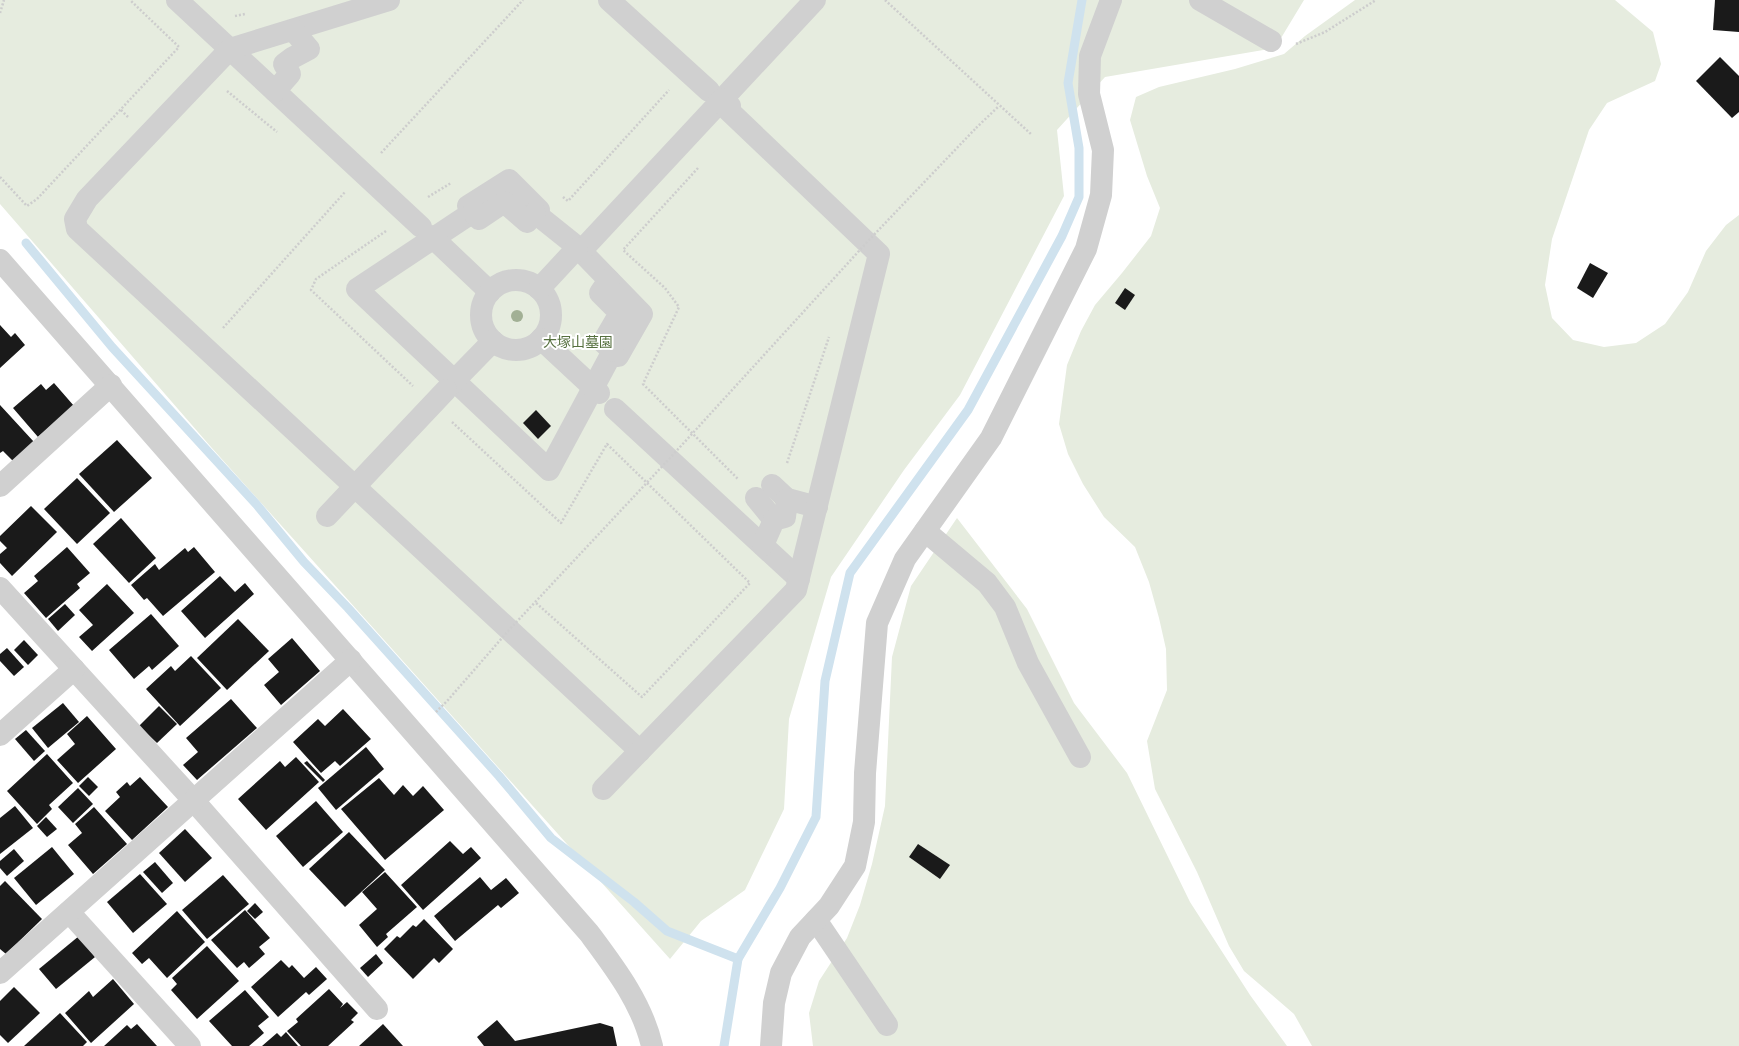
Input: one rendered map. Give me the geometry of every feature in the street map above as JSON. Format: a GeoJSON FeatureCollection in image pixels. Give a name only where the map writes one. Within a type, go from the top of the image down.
{"type":"FeatureCollection","features":[{"type":"Feature","properties":{"kind":"street"},"geometry":{"type":"LineString","coordinates":[[177,0],[490,292]]}},
{"type":"Feature","properties":{"kind":"street"},"geometry":{"type":"LineString","coordinates":[[389,0],[362,4],[293,30],[230,49],[87,199],[75,219],[76,229],[640,751]]}},
{"type":"Feature","properties":{"kind":"street"},"geometry":{"type":"LineString","coordinates":[[603,789],[796,590],[879,254],[726,109],[730,106],[686,71],[609,0]]}},
{"type":"Feature","properties":{"kind":"street"},"geometry":{"type":"LineString","coordinates":[[539,289],[767,44],[801,0]]}},
{"type":"Feature","properties":{"kind":"street"},"geometry":{"type":"LineString","coordinates":[[668,151],[716,95],[767,44],[815,0]]}},
{"type":"Feature","properties":{"kind":"street"},"geometry":{"type":"LineString","coordinates":[[771,1046],[774,1004],[782,973],[800,936],[829,906],[855,866],[864,822],[865,773],[877,623],[905,559],[991,438],[1086,249],[1101,195],[1103,150],[1089,94],[1090,56],[1111,0]]}},
{"type":"Feature","properties":{"kind":"street"},"geometry":{"type":"LineString","coordinates":[[1200,0],[1271,41]]}},
{"type":"Feature","properties":{"kind":"street"},"geometry":{"type":"LineString","coordinates":[[275,91],[293,76],[284,64],[309,49],[293,30]]}},
{"type":"Feature","properties":{"kind":"street"},"geometry":{"type":"LineString","coordinates":[[508,180],[539,210],[535,214],[578,248],[642,314],[618,356],[613,351],[596,390],[550,470],[451,385],[357,289],[429,234],[473,212],[468,206],[508,180]]}},
{"type":"Feature","properties":{"kind":"street"},"geometry":{"type":"LineString","coordinates":[[0,260],[111,385],[589,933],[624,980],[648,1029],[652,1046]]}},
{"type":"Feature","properties":{"kind":"street"},"geometry":{"type":"LineString","coordinates":[[517,280],[532,284],[539,289],[543,292],[550,305],[551,322],[545,336],[535,345],[523,350],[509,350],[496,344],[487,335],[482,322],[482,307],[490,292],[502,283],[517,280]]}},
{"type":"Feature","properties":{"kind":"street"},"geometry":{"type":"LineString","coordinates":[[541,339],[596,390]]}},
{"type":"Feature","properties":{"kind":"street"},"geometry":{"type":"LineString","coordinates":[[327,516],[493,341]]}},
{"type":"Feature","properties":{"kind":"street"},"geometry":{"type":"LineString","coordinates":[[0,486],[111,385]]}},
{"type":"Feature","properties":{"kind":"street"},"geometry":{"type":"LineString","coordinates":[[615,409],[670,458],[799,579]]}},
{"type":"Feature","properties":{"kind":"street"},"geometry":{"type":"LineString","coordinates":[[772,494],[817,507]]}},
{"type":"Feature","properties":{"kind":"street"},"geometry":{"type":"LineString","coordinates":[[763,545],[774,520],[772,494]]}},
{"type":"Feature","properties":{"kind":"street"},"geometry":{"type":"LineString","coordinates":[[772,494],[785,517],[774,520]]}},
{"type":"Feature","properties":{"kind":"street"},"geometry":{"type":"LineString","coordinates":[[925,531],[986,583],[1005,607],[1028,663],[1080,757]]}},
{"type":"Feature","properties":{"kind":"street"},"geometry":{"type":"LineString","coordinates":[[0,588],[194,801],[377,1009]]}},
{"type":"Feature","properties":{"kind":"street"},"geometry":{"type":"LineString","coordinates":[[0,973],[351,660]]}},
{"type":"Feature","properties":{"kind":"street"},"geometry":{"type":"LineString","coordinates":[[0,735],[74,669]]}},
{"type":"Feature","properties":{"kind":"street"},"geometry":{"type":"LineString","coordinates":[[69,912],[190,1046]]}},
{"type":"Feature","properties":{"kind":"street"},"geometry":{"type":"LineString","coordinates":[[816,920],[887,1025]]}},
{"type":"Feature","properties":{"kind":"path"},"geometry":{"type":"LineString","coordinates":[[0,13],[4,0]]}},
{"type":"Feature","properties":{"kind":"path"},"geometry":{"type":"LineString","coordinates":[[0,177],[27,206],[37,199],[179,47],[130,0]]}},
{"type":"Feature","properties":{"kind":"path"},"geometry":{"type":"LineString","coordinates":[[885,0],[1032,135]]}},
{"type":"Feature","properties":{"kind":"path"},"geometry":{"type":"LineString","coordinates":[[1325,32],[1376,0]]}},
{"type":"Feature","properties":{"kind":"path"},"geometry":{"type":"LineString","coordinates":[[230,12],[235,17],[250,14]]}},
{"type":"Feature","properties":{"kind":"path"},"geometry":{"type":"LineString","coordinates":[[562,196],[568,201],[686,71]]}},
{"type":"Feature","properties":{"kind":"path"},"geometry":{"type":"LineString","coordinates":[[436,712],[509,630],[670,458],[848,263],[976,128],[1000,106]]}},
{"type":"Feature","properties":{"kind":"path"},"geometry":{"type":"LineString","coordinates":[[374,150],[380,155]]}},
{"type":"Feature","properties":{"kind":"path"},"geometry":{"type":"LineString","coordinates":[[703,162],[623,250],[665,288],[679,308],[643,384],[772,494],[785,471],[832,331]]}},
{"type":"Feature","properties":{"kind":"path"},"geometry":{"type":"LineString","coordinates":[[427,197],[453,183]]}},
{"type":"Feature","properties":{"kind":"path"},"geometry":{"type":"LineString","coordinates":[[848,263],[853,267]]}},
{"type":"Feature","properties":{"kind":"green space","name":"大塚山墓園"},"geometry":{"type":"Polygon","coordinates":[[[0,0],[1304,0],[1275,48],[1105,77],[1057,130],[1064,196],[960,395],[904,470],[831,577],[789,719],[784,809],[745,890],[701,921],[670,959],[211,447],[0,204],[0,0]]]}},
{"type":"Feature","properties":{"kind":"green space"},"geometry":{"type":"Polygon","coordinates":[[[1355,0],[1615,0],[1653,32],[1661,64],[1655,81],[1607,103],[1589,130],[1552,239],[1545,285],[1552,318],[1573,340],[1604,347],[1636,343],[1665,324],[1688,292],[1706,251],[1726,225],[1739,215],[1739,1046],[1312,1046],[1294,1014],[1244,971],[1229,946],[1197,872],[1155,789],[1147,741],[1167,690],[1166,649],[1149,582],[1135,547],[1104,517],[1083,484],[1068,454],[1059,424],[1067,365],[1081,331],[1095,305],[1151,236],[1160,208],[1147,176],[1130,120],[1136,97],[1159,87],[1235,69],[1284,54],[1305,36],[1355,0]]]}},
{"type":"Feature","properties":{"kind":"green space"},"geometry":{"type":"Polygon","coordinates":[[[957,518],[1027,609],[1074,703],[1127,773],[1190,902],[1250,995],[1287,1046],[813,1046],[809,1013],[819,981],[847,938],[860,905],[872,864],[885,806],[892,657],[911,586],[957,518]]]}},
{"type":"Feature","properties":{"kind":"building"},"geometry":{"type":"Polygon","coordinates":[[[1715,0],[1739,0],[1739,32],[1713,30],[1715,0]]]}},
{"type":"Feature","properties":{"kind":"building"},"geometry":{"type":"Polygon","coordinates":[[[1720,57],[1739,76],[1739,112],[1732,118],[1696,81],[1720,57]]]}},
{"type":"Feature","properties":{"kind":"building"},"geometry":{"type":"Polygon","coordinates":[[[1590,263],[1608,273],[1593,298],[1577,288],[1590,263]]]}},
{"type":"Feature","properties":{"kind":"building"},"geometry":{"type":"Polygon","coordinates":[[[1125,288],[1135,295],[1125,310],[1115,303],[1125,288]]]}},
{"type":"Feature","properties":{"kind":"building"},"geometry":{"type":"Polygon","coordinates":[[[0,325],[11,337],[15,333],[25,345],[0,368],[0,325]]]}},
{"type":"Feature","properties":{"kind":"building"},"geometry":{"type":"Polygon","coordinates":[[[54,383],[74,406],[38,437],[13,408],[41,384],[46,390],[54,383]]]}},
{"type":"Feature","properties":{"kind":"building"},"geometry":{"type":"Polygon","coordinates":[[[0,405],[34,442],[13,461],[3,451],[0,453],[0,405]]]}},
{"type":"Feature","properties":{"kind":"building"},"geometry":{"type":"Polygon","coordinates":[[[536,410],[551,426],[538,439],[523,423],[536,410]]]}},
{"type":"Feature","properties":{"kind":"building"},"geometry":{"type":"Polygon","coordinates":[[[117,440],[152,478],[114,512],[79,474],[117,440]]]}},
{"type":"Feature","properties":{"kind":"building"},"geometry":{"type":"Polygon","coordinates":[[[77,478],[110,513],[77,544],[44,509],[77,478]]]}},
{"type":"Feature","properties":{"kind":"building"},"geometry":{"type":"Polygon","coordinates":[[[31,506],[57,532],[12,576],[0,563],[0,554],[7,548],[0,541],[0,536],[31,506]]]}},
{"type":"Feature","properties":{"kind":"building"},"geometry":{"type":"Polygon","coordinates":[[[121,518],[156,558],[129,583],[93,544],[121,518]]]}},
{"type":"Feature","properties":{"kind":"building"},"geometry":{"type":"Polygon","coordinates":[[[67,547],[90,573],[77,584],[80,588],[46,618],[24,593],[38,581],[34,576],[67,547]]]}},
{"type":"Feature","properties":{"kind":"building"},"geometry":{"type":"Polygon","coordinates":[[[194,547],[215,572],[163,616],[147,598],[144,600],[131,585],[155,564],[159,570],[185,548],[188,552],[194,547]]]}},
{"type":"Feature","properties":{"kind":"building"},"geometry":{"type":"Polygon","coordinates":[[[220,576],[235,592],[245,583],[254,594],[205,638],[181,611],[220,576]]]}},
{"type":"Feature","properties":{"kind":"building"},"geometry":{"type":"Polygon","coordinates":[[[107,584],[134,613],[92,651],[79,637],[93,625],[79,610],[107,584]]]}},
{"type":"Feature","properties":{"kind":"building"},"geometry":{"type":"Polygon","coordinates":[[[65,604],[75,615],[58,631],[48,619],[65,604]]]}},
{"type":"Feature","properties":{"kind":"building"},"geometry":{"type":"Polygon","coordinates":[[[151,614],[179,646],[152,670],[149,666],[134,679],[109,650],[151,614]]]}},
{"type":"Feature","properties":{"kind":"building"},"geometry":{"type":"Polygon","coordinates":[[[238,619],[269,651],[227,690],[197,658],[238,619]]]}},
{"type":"Feature","properties":{"kind":"building"},"geometry":{"type":"Polygon","coordinates":[[[292,638],[320,671],[281,705],[264,685],[279,672],[268,659],[292,638]]]}},
{"type":"Feature","properties":{"kind":"building"},"geometry":{"type":"Polygon","coordinates":[[[24,640],[38,655],[28,665],[14,650],[24,640]]]}},
{"type":"Feature","properties":{"kind":"building"},"geometry":{"type":"Polygon","coordinates":[[[7,648],[24,667],[14,676],[0,661],[0,654],[7,648]]]}},
{"type":"Feature","properties":{"kind":"building"},"geometry":{"type":"Polygon","coordinates":[[[191,656],[221,688],[180,726],[146,689],[171,666],[175,671],[191,656]]]}},
{"type":"Feature","properties":{"kind":"building"},"geometry":{"type":"Polygon","coordinates":[[[231,699],[257,728],[197,780],[183,765],[198,752],[186,738],[231,699]]]}},
{"type":"Feature","properties":{"kind":"building"},"geometry":{"type":"Polygon","coordinates":[[[63,703],[79,722],[48,748],[32,728],[63,703]]]}},
{"type":"Feature","properties":{"kind":"building"},"geometry":{"type":"Polygon","coordinates":[[[159,706],[177,724],[157,743],[139,726],[159,706]]]}},
{"type":"Feature","properties":{"kind":"building"},"geometry":{"type":"Polygon","coordinates":[[[343,709],[371,739],[340,766],[335,761],[321,773],[293,742],[318,719],[325,726],[343,709]]]}},
{"type":"Feature","properties":{"kind":"building"},"geometry":{"type":"Polygon","coordinates":[[[87,716],[116,749],[78,783],[57,760],[75,744],[67,734],[87,716]]]}},
{"type":"Feature","properties":{"kind":"building"},"geometry":{"type":"Polygon","coordinates":[[[26,730],[45,751],[34,761],[15,739],[26,730]]]}},
{"type":"Feature","properties":{"kind":"building"},"geometry":{"type":"Polygon","coordinates":[[[366,747],[384,769],[336,810],[318,788],[366,747]]]}},
{"type":"Feature","properties":{"kind":"building"},"geometry":{"type":"Polygon","coordinates":[[[47,754],[73,783],[49,805],[52,809],[37,824],[7,791],[47,754]]]}},
{"type":"Feature","properties":{"kind":"building"},"geometry":{"type":"Polygon","coordinates":[[[296,757],[319,782],[266,830],[238,799],[280,761],[285,767],[296,757]]]}},
{"type":"Feature","properties":{"kind":"building"},"geometry":{"type":"Polygon","coordinates":[[[307,761],[325,780],[323,782],[304,763],[307,761]]]}},
{"type":"Feature","properties":{"kind":"building"},"geometry":{"type":"Polygon","coordinates":[[[88,777],[98,787],[89,796],[79,786],[88,777]]]}},
{"type":"Feature","properties":{"kind":"building"},"geometry":{"type":"Polygon","coordinates":[[[140,777],[168,807],[132,840],[105,811],[120,797],[116,792],[127,782],[130,786],[140,777]]]}},
{"type":"Feature","properties":{"kind":"building"},"geometry":{"type":"Polygon","coordinates":[[[379,778],[394,795],[403,785],[413,796],[423,786],[444,810],[385,860],[341,809],[379,778]]]}},
{"type":"Feature","properties":{"kind":"building"},"geometry":{"type":"Polygon","coordinates":[[[78,788],[93,804],[73,823],[58,807],[78,788]]]}},
{"type":"Feature","properties":{"kind":"building"},"geometry":{"type":"Polygon","coordinates":[[[316,801],[343,832],[303,867],[276,836],[316,801]]]}},
{"type":"Feature","properties":{"kind":"building"},"geometry":{"type":"Polygon","coordinates":[[[15,806],[33,828],[0,854],[0,818],[15,806]]]}},
{"type":"Feature","properties":{"kind":"building"},"geometry":{"type":"Polygon","coordinates":[[[94,807],[127,844],[93,874],[68,845],[82,833],[75,824],[94,807]]]}},
{"type":"Feature","properties":{"kind":"building"},"geometry":{"type":"Polygon","coordinates":[[[46,817],[57,829],[47,837],[37,826],[46,817]]]}},
{"type":"Feature","properties":{"kind":"building"},"geometry":{"type":"Polygon","coordinates":[[[185,829],[212,858],[185,882],[159,853],[185,829]]]}},
{"type":"Feature","properties":{"kind":"building"},"geometry":{"type":"Polygon","coordinates":[[[349,832],[385,870],[345,907],[309,869],[349,832]]]}},
{"type":"Feature","properties":{"kind":"building"},"geometry":{"type":"Polygon","coordinates":[[[450,841],[463,854],[471,847],[481,858],[423,910],[401,885],[450,841]]]}},
{"type":"Feature","properties":{"kind":"building"},"geometry":{"type":"Polygon","coordinates":[[[918,844],[950,865],[940,879],[909,857],[918,844]]]}},
{"type":"Feature","properties":{"kind":"building"},"geometry":{"type":"Polygon","coordinates":[[[52,847],[74,874],[36,905],[14,878],[52,847]]]}},
{"type":"Feature","properties":{"kind":"building"},"geometry":{"type":"Polygon","coordinates":[[[14,849],[24,861],[7,876],[0,868],[0,861],[14,849]]]}},
{"type":"Feature","properties":{"kind":"building"},"geometry":{"type":"Polygon","coordinates":[[[155,862],[173,883],[162,893],[143,872],[155,862]]]}},
{"type":"Feature","properties":{"kind":"building"},"geometry":{"type":"Polygon","coordinates":[[[385,872],[417,907],[386,934],[388,937],[377,947],[359,925],[377,909],[362,892],[385,872]]]}},
{"type":"Feature","properties":{"kind":"building"},"geometry":{"type":"Polygon","coordinates":[[[140,874],[167,904],[133,933],[107,902],[140,874]]]}},
{"type":"Feature","properties":{"kind":"building"},"geometry":{"type":"Polygon","coordinates":[[[223,875],[249,904],[207,939],[182,910],[223,875]]]}},
{"type":"Feature","properties":{"kind":"building"},"geometry":{"type":"Polygon","coordinates":[[[480,877],[491,890],[506,878],[519,893],[501,908],[498,905],[455,941],[434,916],[480,877]]]}},
{"type":"Feature","properties":{"kind":"building"},"geometry":{"type":"Polygon","coordinates":[[[5,881],[42,919],[6,954],[0,949],[0,886],[5,881]]]}},
{"type":"Feature","properties":{"kind":"building"},"geometry":{"type":"Polygon","coordinates":[[[255,903],[263,912],[255,919],[247,911],[255,903]]]}},
{"type":"Feature","properties":{"kind":"building"},"geometry":{"type":"Polygon","coordinates":[[[245,910],[270,938],[259,947],[265,954],[249,968],[244,962],[237,968],[211,940],[245,910]]]}},
{"type":"Feature","properties":{"kind":"building"},"geometry":{"type":"Polygon","coordinates":[[[177,911],[205,942],[167,978],[149,958],[142,964],[132,953],[177,911]]]}},
{"type":"Feature","properties":{"kind":"building"},"geometry":{"type":"Polygon","coordinates":[[[424,919],[453,949],[439,963],[434,958],[413,979],[384,949],[397,936],[400,938],[413,925],[416,927],[424,919]]]}},
{"type":"Feature","properties":{"kind":"building"},"geometry":{"type":"Polygon","coordinates":[[[79,936],[95,957],[56,989],[39,969],[79,936]]]}},
{"type":"Feature","properties":{"kind":"building"},"geometry":{"type":"Polygon","coordinates":[[[207,946],[239,981],[197,1019],[171,990],[177,984],[172,978],[207,946]]]}},
{"type":"Feature","properties":{"kind":"building"},"geometry":{"type":"Polygon","coordinates":[[[376,954],[383,963],[368,977],[360,968],[376,954]]]}},
{"type":"Feature","properties":{"kind":"building"},"geometry":{"type":"Polygon","coordinates":[[[281,960],[289,968],[292,965],[304,978],[316,967],[327,979],[309,995],[306,992],[278,1017],[251,987],[281,960]]]}},
{"type":"Feature","properties":{"kind":"building"},"geometry":{"type":"Polygon","coordinates":[[[113,979],[134,1004],[91,1043],[65,1013],[89,991],[93,997],[113,979]]]}},
{"type":"Feature","properties":{"kind":"building"},"geometry":{"type":"Polygon","coordinates":[[[14,987],[40,1013],[8,1043],[0,1035],[0,1001],[14,987]]]}},
{"type":"Feature","properties":{"kind":"building"},"geometry":{"type":"Polygon","coordinates":[[[329,989],[343,1004],[340,1008],[347,1002],[358,1013],[351,1020],[354,1022],[328,1046],[301,1046],[287,1031],[298,1022],[296,1019],[329,989]]]}},
{"type":"Feature","properties":{"kind":"building"},"geometry":{"type":"Polygon","coordinates":[[[245,990],[269,1017],[258,1026],[264,1033],[249,1046],[232,1046],[209,1021],[245,990]]]}},
{"type":"Feature","properties":{"kind":"building"},"geometry":{"type":"Polygon","coordinates":[[[60,1013],[87,1042],[83,1046],[24,1046],[60,1013]]]}},
{"type":"Feature","properties":{"kind":"building"},"geometry":{"type":"Polygon","coordinates":[[[497,1020],[515,1041],[600,1023],[613,1027],[617,1046],[484,1046],[477,1037],[497,1020]]]}},
{"type":"Feature","properties":{"kind":"building"},"geometry":{"type":"Polygon","coordinates":[[[137,1024],[157,1046],[104,1046],[127,1025],[131,1029],[137,1024]]]}},
{"type":"Feature","properties":{"kind":"building"},"geometry":{"type":"Polygon","coordinates":[[[383,1024],[403,1046],[359,1046],[383,1024]]]}},
{"type":"Feature","properties":{"kind":"building"},"geometry":{"type":"Polygon","coordinates":[[[286,1032],[298,1046],[262,1046],[277,1033],[281,1037],[286,1032]]]}},
{"type":"Feature","properties":{"kind":"waterway"},"geometry":{"type":"LineString","coordinates":[[724,1046],[738,959],[780,888],[816,817],[825,681],[850,573],[968,410],[1062,236],[1079,197],[1079,148],[1068,83],[1082,0]]}},
{"type":"Feature","properties":{"kind":"waterway"},"geometry":{"type":"LineString","coordinates":[[26,243],[112,347],[257,505],[304,562],[348,608],[499,776],[551,838],[634,902],[667,931],[738,959]]}}]}
